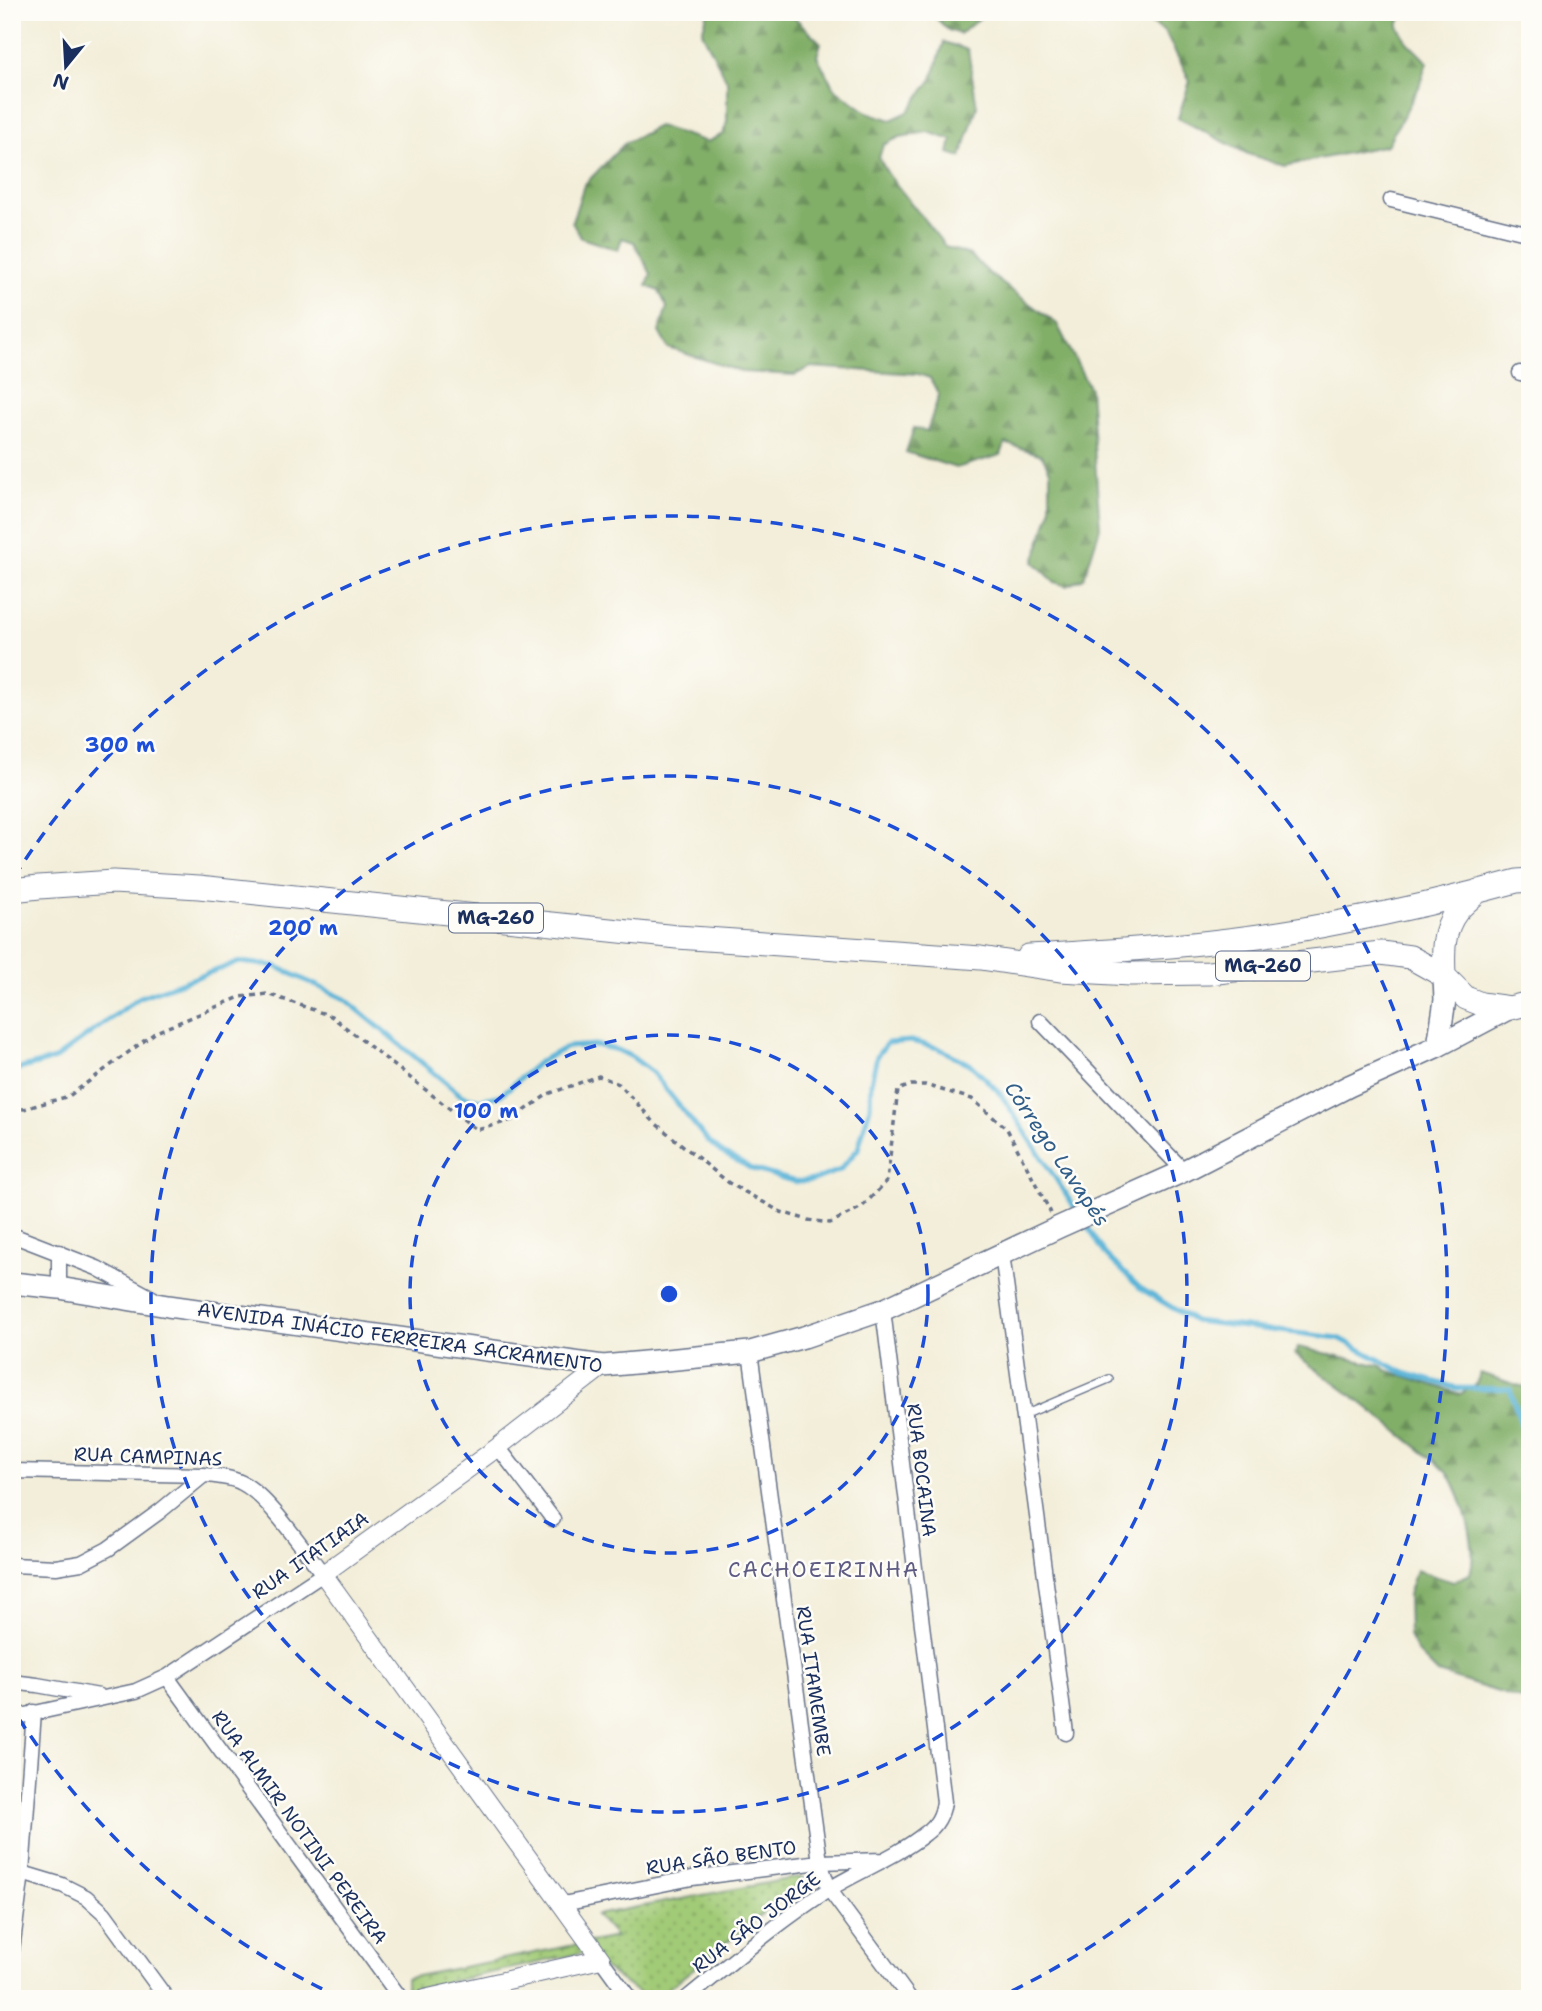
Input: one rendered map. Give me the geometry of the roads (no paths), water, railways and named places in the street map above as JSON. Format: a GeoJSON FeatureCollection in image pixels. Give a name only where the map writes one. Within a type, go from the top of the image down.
{"type":"FeatureCollection","features":[{"type":"Feature","properties":{"kind":"main road","name":"MG-260"},"geometry":{"type":"LineString","coordinates":[[981,958],[1092,953],[1272,934],[1340,923],[1530,880]]}},
{"type":"Feature","properties":{"kind":"main road","name":"MG-260"},"geometry":{"type":"LineString","coordinates":[[12,890],[113,882],[199,887],[677,937],[981,958],[1060,970],[1130,974],[1209,973],[1381,953],[1410,957],[1444,976],[1466,998],[1481,1004],[1520,1006]]}},
{"type":"Feature","properties":{"kind":"main road"},"geometry":{"type":"LineString","coordinates":[[1438,1046],[1445,1000],[1443,947],[1448,926],[1457,911],[1478,891]]}},
{"type":"Feature","properties":{"kind":"main road","name":"AVENIDA INÁCIO FERREIRA SACRAMENTO"},"geometry":{"type":"LineString","coordinates":[[12,1283],[59,1287],[98,1296],[603,1366],[750,1352],[883,1310],[1184,1171],[1349,1086],[1520,1006]]}},
{"type":"Feature","properties":{"kind":"street"},"geometry":{"type":"LineString","coordinates":[[1391,200],[1530,234]]}},
{"type":"Feature","properties":{"kind":"street"},"geometry":{"type":"LineString","coordinates":[[1040,1021],[1184,1171]]}},
{"type":"Feature","properties":{"kind":"street"},"geometry":{"type":"LineString","coordinates":[[12,1235],[97,1268],[168,1306]]}},
{"type":"Feature","properties":{"kind":"street"},"geometry":{"type":"LineString","coordinates":[[59,1252],[59,1287]]}},
{"type":"Feature","properties":{"kind":"street"},"geometry":{"type":"LineString","coordinates":[[1002,1254],[1066,1733]]}},
{"type":"Feature","properties":{"kind":"street","name":"RUA BOCAINA"},"geometry":{"type":"LineString","coordinates":[[883,1310],[944,1802]]}},
{"type":"Feature","properties":{"kind":"street","name":"RUA ITAMEMBE"},"geometry":{"type":"LineString","coordinates":[[750,1352],[820,1862],[829,1889],[910,1999]]}},
{"type":"Feature","properties":{"kind":"street","name":"RUA ITATIAIA"},"geometry":{"type":"LineString","coordinates":[[12,1718],[136,1691],[167,1677],[323,1574],[498,1447],[603,1366]]}},
{"type":"Feature","properties":{"kind":"street"},"geometry":{"type":"LineString","coordinates":[[498,1447],[553,1519]]}},
{"type":"Feature","properties":{"kind":"street","name":"RUA CAMPINAS"},"geometry":{"type":"LineString","coordinates":[[12,1471],[204,1475],[240,1481],[258,1492],[323,1574]]}},
{"type":"Feature","properties":{"kind":"street"},"geometry":{"type":"LineString","coordinates":[[12,1565],[56,1567],[81,1563],[108,1549],[204,1475]]}},
{"type":"Feature","properties":{"kind":"street"},"geometry":{"type":"LineString","coordinates":[[323,1574],[630,1999]]}},
{"type":"Feature","properties":{"kind":"street","name":"RUA ALMIR NOTINI PEREIRA"},"geometry":{"type":"LineString","coordinates":[[167,1677],[401,1999]]}},
{"type":"Feature","properties":{"kind":"street"},"geometry":{"type":"LineString","coordinates":[[12,1682],[107,1698]]}},
{"type":"Feature","properties":{"kind":"street"},"geometry":{"type":"LineString","coordinates":[[12,1950],[17,1872],[34,1712]]}},
{"type":"Feature","properties":{"kind":"street","name":"RUA SÃO JORGE"},"geometry":{"type":"LineString","coordinates":[[686,1999],[829,1889],[887,1860],[926,1833],[943,1814],[944,1802]]}},
{"type":"Feature","properties":{"kind":"street","name":"RUA SÃO BENTO"},"geometry":{"type":"LineString","coordinates":[[563,1904],[692,1878],[820,1862],[887,1860]]}},
{"type":"Feature","properties":{"kind":"street"},"geometry":{"type":"LineString","coordinates":[[17,1872],[62,1885],[86,1897],[104,1913],[167,1999]]}},
{"type":"Feature","properties":{"kind":"street"},"geometry":{"type":"LineString","coordinates":[[424,1999],[601,1959]]}},
{"type":"Feature","properties":{"kind":"lane"},"geometry":{"type":"LineString","coordinates":[[1023,1415],[1109,1379]]}},
{"type":"Feature","properties":{"kind":"waterway","name":"Córrego Lavapés"},"geometry":{"type":"LineString","coordinates":[[12,1069],[55,1059],[140,997],[240,962],[275,966],[345,999],[462,1096],[480,1100],[501,1095],[539,1062],[567,1047],[595,1045],[618,1050],[652,1072],[706,1139],[721,1152],[752,1169],[796,1182],[814,1180],[840,1170],[858,1149],[870,1107],[871,1082],[877,1056],[887,1043],[911,1041],[938,1048],[971,1065],[1000,1093],[1078,1213]]}},
{"type":"Feature","properties":{"kind":"waterway","name":"Córrego Lavapés"},"geometry":{"type":"LineString","coordinates":[[1084,1221],[1105,1254],[1140,1288],[1194,1321],[1339,1338],[1404,1373],[1457,1388],[1510,1389],[1523,1430],[1530,1439]]}},
{"type":"Feature","properties":{"kind":"district","name":"CACHOEIRINHA"},"geometry":{"type":"Point","coordinates":[824,1570]}}]}
